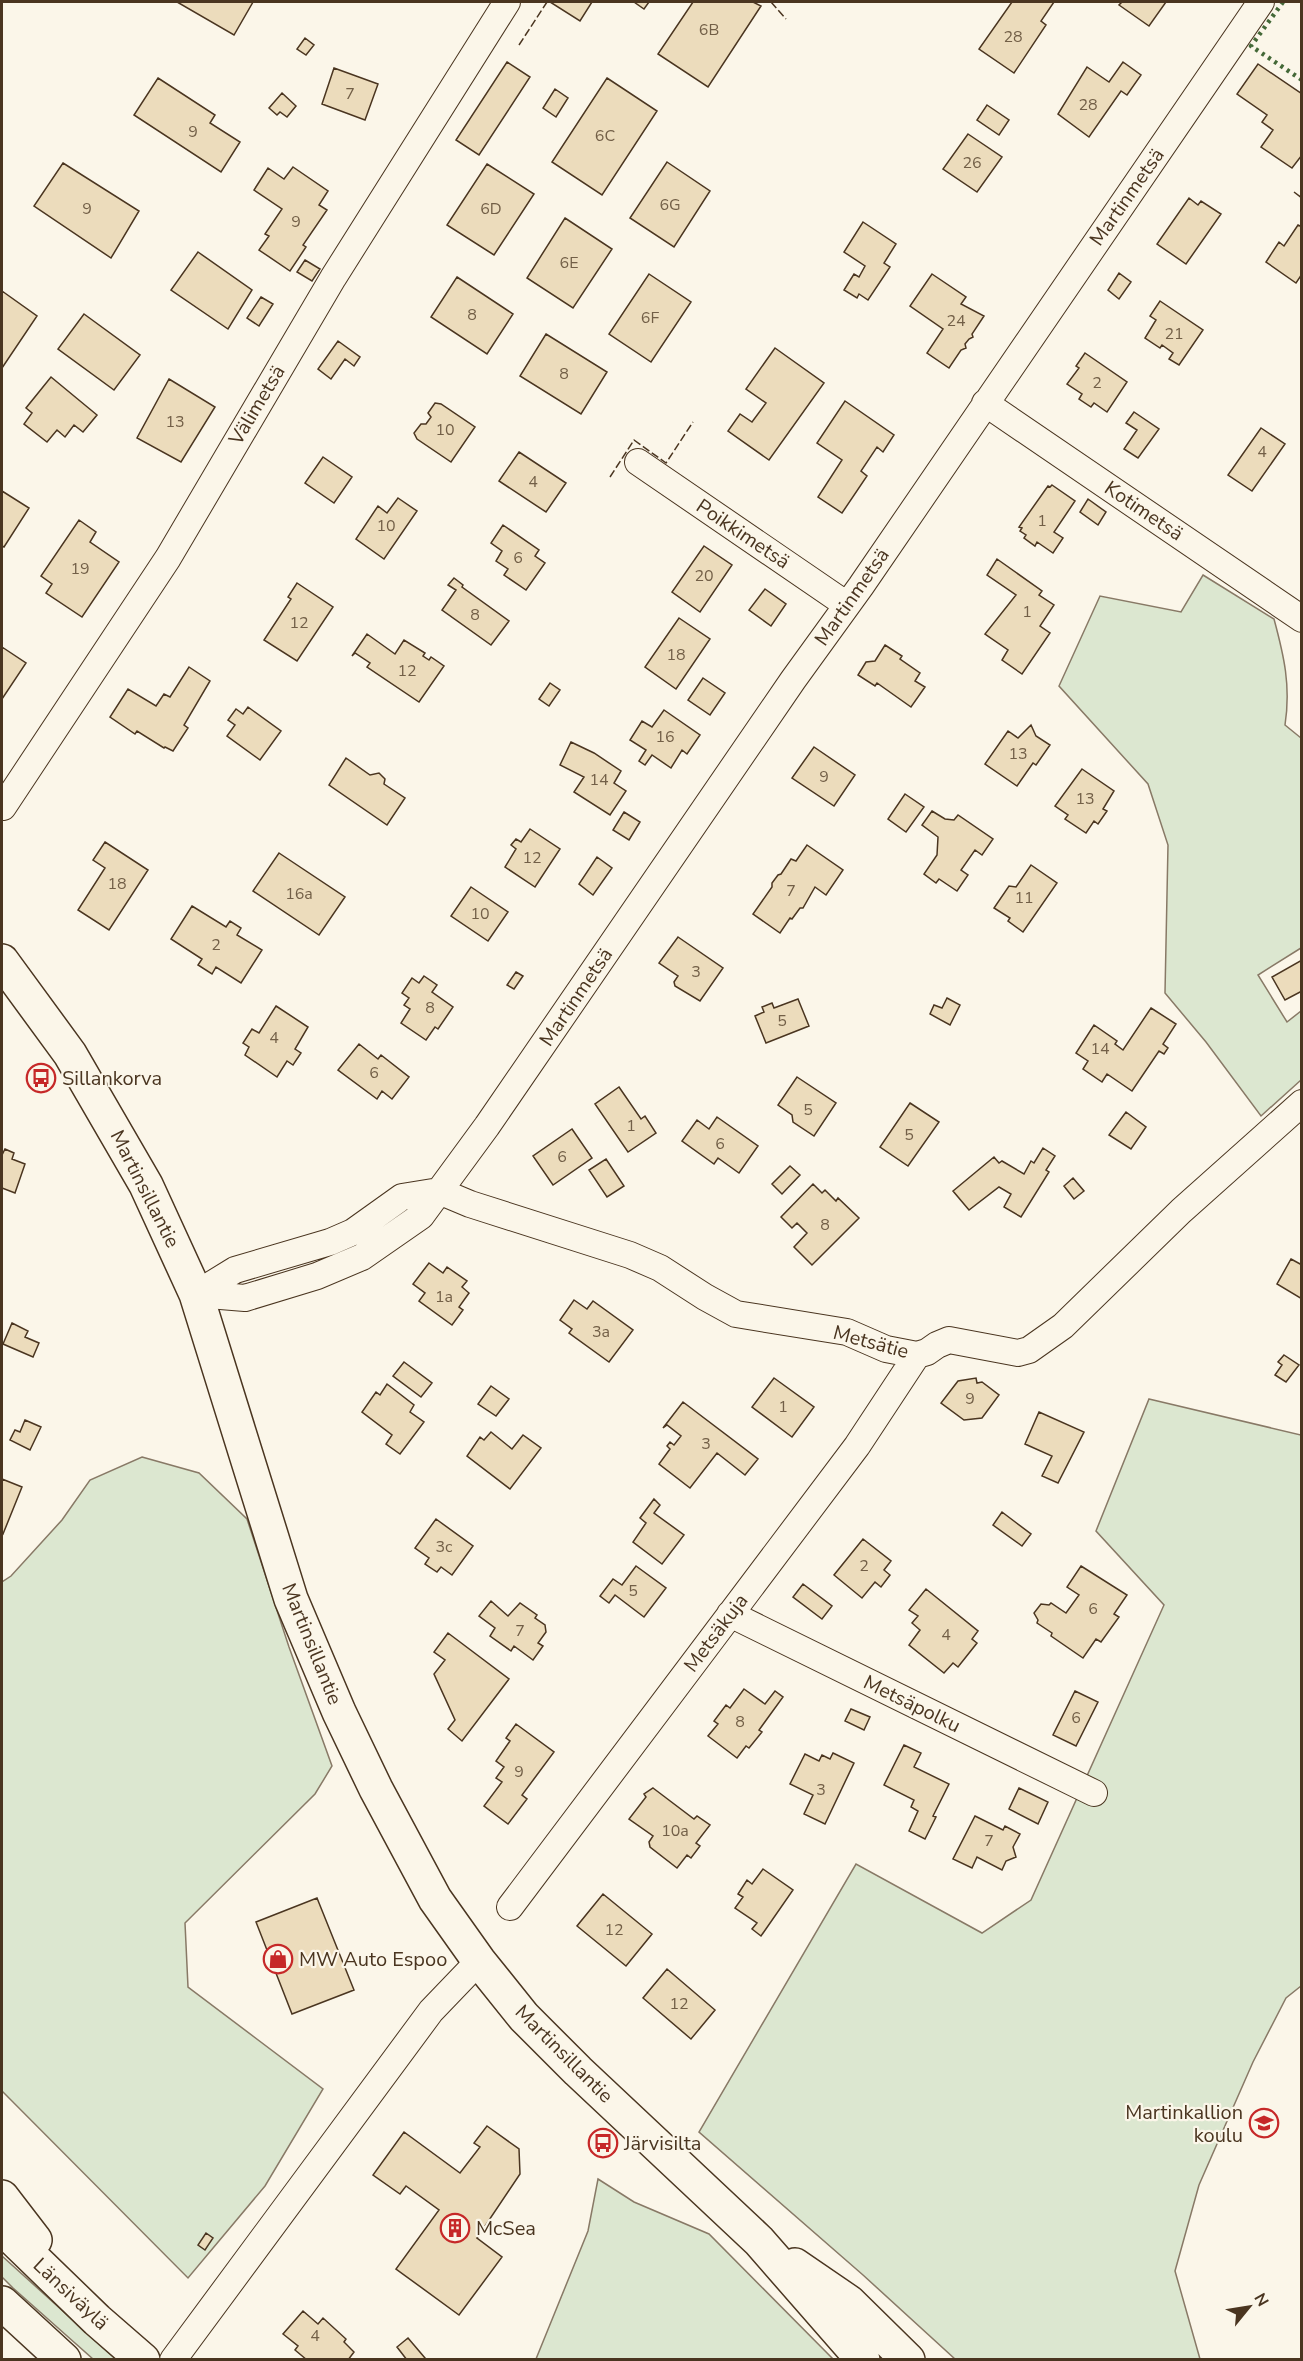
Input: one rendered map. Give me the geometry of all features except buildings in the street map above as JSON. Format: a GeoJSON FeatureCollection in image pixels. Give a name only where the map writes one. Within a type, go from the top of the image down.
{"type":"FeatureCollection","features":[{"type":"Feature","properties":{"kind":"main road","name":"Martinsillantie"},"geometry":{"type":"LineString","coordinates":[[2,961],[70,1054],[102,1105],[146,1185],[196,1294],[291,1599],[334,1702],[376,1789],[435,1899],[479,1961],[524,2017],[578,2072],[759,2241],[863,2360]]}},
{"type":"Feature","properties":{"kind":"main road"},"geometry":{"type":"LineString","coordinates":[[2,2197],[97,2320]]}},
{"type":"Feature","properties":{"kind":"main road","name":"Länsiväylä"},"geometry":{"type":"LineString","coordinates":[[2,2228],[97,2320],[143,2360]]}},
{"type":"Feature","properties":{"kind":"main road","name":"Martinsillantie"},"geometry":{"type":"LineString","coordinates":[[759,2241],[849,2302],[908,2360]]}},
{"type":"Feature","properties":{"kind":"main road"},"geometry":{"type":"LineString","coordinates":[[2,2303],[64,2360]]}},
{"type":"Feature","properties":{"kind":"street","name":"Välimetsä"},"geometry":{"type":"LineString","coordinates":[[3,807],[168,558],[333,278],[507,2]]}},
{"type":"Feature","properties":{"kind":"street","name":"Martinmetsä"},"geometry":{"type":"LineString","coordinates":[[196,1294],[245,1298],[326,1272],[362,1257],[421,1216],[488,1126],[1262,2]]}},
{"type":"Feature","properties":{"kind":"street","name":"Kotimetsä"},"geometry":{"type":"LineString","coordinates":[[986,403],[1302,619]]}},
{"type":"Feature","properties":{"kind":"street","name":"Poikkimetsä"},"geometry":{"type":"LineString","coordinates":[[638,462],[847,605]]}},
{"type":"Feature","properties":{"kind":"street","name":"Metsätie"},"geometry":{"type":"LineString","coordinates":[[438,1191],[470,1204],[630,1254],[660,1268],[705,1298],[736,1314],[847,1332],[886,1349],[917,1355],[949,1340],[1018,1353],[1029,1350],[1072,1318],[1181,1211],[1302,1104]]}},
{"type":"Feature","properties":{"kind":"street","name":"Metsäkuja"},"geometry":{"type":"LineString","coordinates":[[510,1907],[857,1446],[917,1355]]}},
{"type":"Feature","properties":{"kind":"street","name":"Metsäpolku"},"geometry":{"type":"LineString","coordinates":[[730,1614],[1094,1793]]}},
{"type":"Feature","properties":{"kind":"street"},"geometry":{"type":"LineString","coordinates":[[173,2360],[430,2011],[479,1961]]}},
{"type":"Feature","properties":{"kind":"green space"},"geometry":{"type":"Polygon","coordinates":[[[1203,575],[1274,619],[1286,671],[1285,725],[1301,738],[1301,948],[1258,975],[1287,1022],[1301,1011],[1301,1080],[1261,1116],[1206,1042],[1165,993],[1168,845],[1148,784],[1059,686],[1100,596],[1181,612],[1203,575]]]}},
{"type":"Feature","properties":{"kind":"green space"},"geometry":{"type":"Polygon","coordinates":[[[1149,1399],[1301,1435],[1301,1986],[1286,1998],[1253,2062],[1199,2185],[1175,2271],[1200,2359],[955,2359],[863,2275],[699,2132],[856,1864],[982,1933],[1031,1900],[1164,1605],[1096,1531],[1149,1399]]]}},
{"type":"Feature","properties":{"kind":"green space"},"geometry":{"type":"Polygon","coordinates":[[[142,1457],[199,1473],[247,1519],[289,1647],[332,1766],[315,1794],[185,1923],[188,1987],[323,2089],[265,2186],[188,2278],[2,2091],[2,1582],[11,1576],[62,1520],[90,1480],[142,1457]]]}},
{"type":"Feature","properties":{"kind":"green space"},"geometry":{"type":"Polygon","coordinates":[[[598,2179],[634,2202],[709,2234],[833,2359],[536,2359],[588,2231],[598,2179]]]}},
{"type":"Feature","properties":{"kind":"green space"},"geometry":{"type":"Polygon","coordinates":[[[2,2256],[116,2359],[93,2359],[13,2288],[2,2277],[2,2256]]]}},
{"type":"Feature","properties":{"kind":"hedge"},"geometry":{"type":"LineString","coordinates":[[1283,2],[1251,46],[1302,80]]}},
{"type":"Feature","properties":{"kind":"fence"},"geometry":{"type":"LineString","coordinates":[[519,45],[547,2]]}},
{"type":"Feature","properties":{"kind":"fence"},"geometry":{"type":"LineString","coordinates":[[771,2],[786,19]]}},
{"type":"Feature","properties":{"kind":"fence"},"geometry":{"type":"LineString","coordinates":[[1294,192],[1302,198]]}},
{"type":"Feature","properties":{"kind":"fence"},"geometry":{"type":"LineString","coordinates":[[610,477],[634,440],[666,463],[693,422]]}},
{"type":"Feature","properties":{"kind":"place","name":"Sillankorva"},"geometry":{"type":"Point","coordinates":[41,1078]}},
{"type":"Feature","properties":{"kind":"place","name":"MW Auto Espoo"},"geometry":{"type":"Point","coordinates":[278,1959]}},
{"type":"Feature","properties":{"kind":"place","name":"Martinkallion koulu"},"geometry":{"type":"Point","coordinates":[1264,2123]}},
{"type":"Feature","properties":{"kind":"place","name":"Järvisilta"},"geometry":{"type":"Point","coordinates":[603,2143]}},
{"type":"Feature","properties":{"kind":"place","name":"McSea"},"geometry":{"type":"Point","coordinates":[455,2228]}}]}
